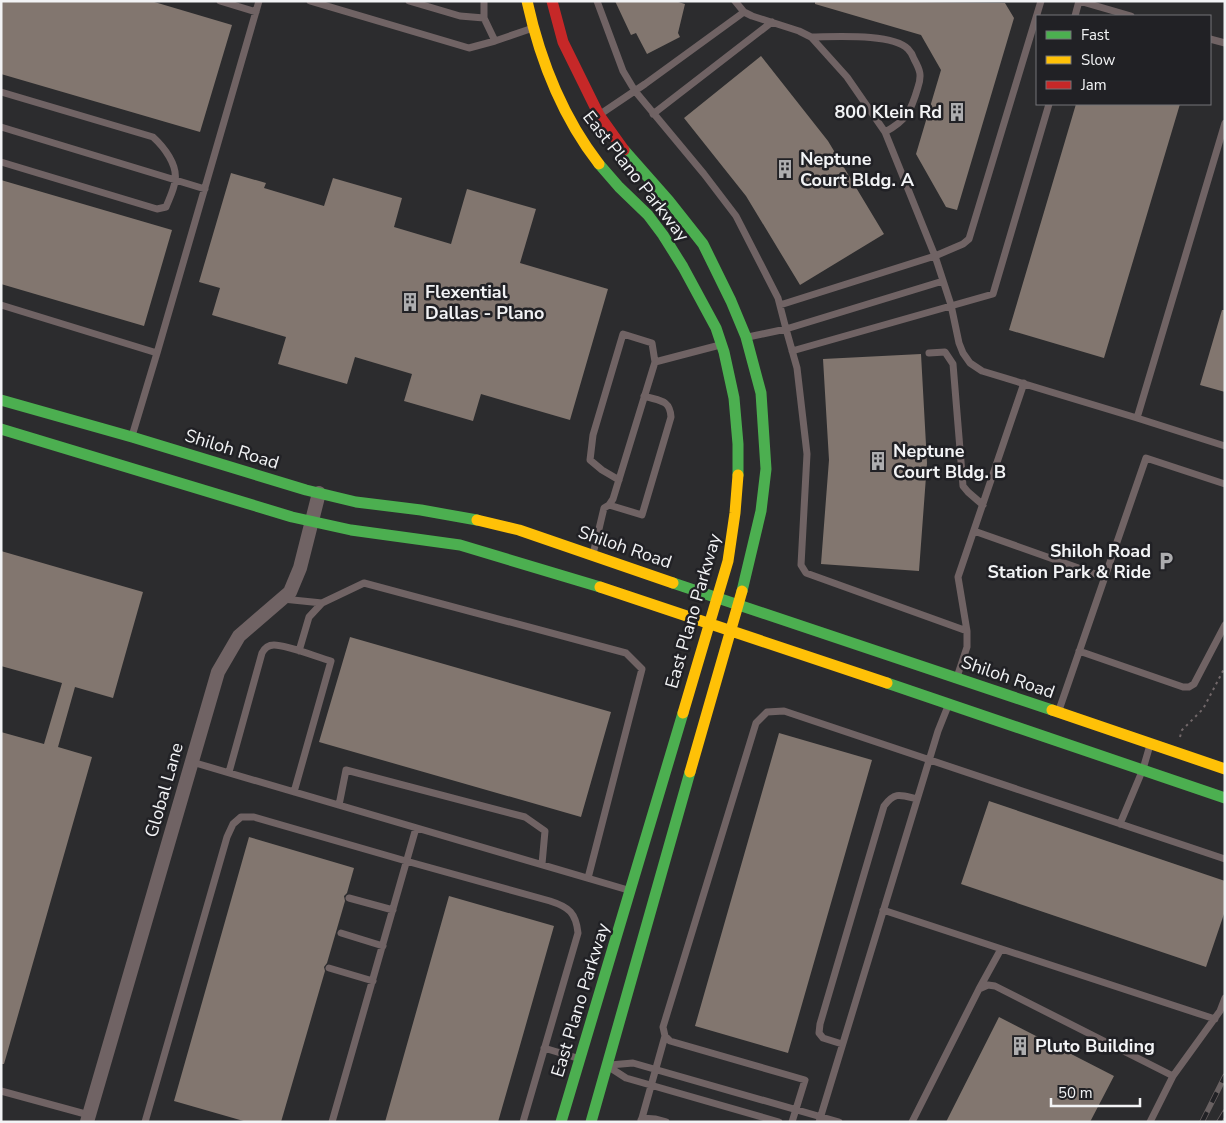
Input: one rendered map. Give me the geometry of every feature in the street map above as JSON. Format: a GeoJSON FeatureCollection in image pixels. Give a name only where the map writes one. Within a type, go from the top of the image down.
{"type":"FeatureCollection","features":[{"type":"Feature","properties":{"kind":"main road","name":"East Plano Parkway"},"geometry":{"type":"LineString","coordinates":[[527,1],[545,24],[563,42],[599,115],[629,157],[670,201],[703,244],[731,301],[734,340],[740,464],[737,512],[728,561],[709,623],[643,894],[594,1062],[591,1122]]}},
{"type":"Feature","properties":{"kind":"main road","name":"East Plano Parkway"},"geometry":{"type":"LineString","coordinates":[[552,1],[545,24],[541,56],[560,104],[582,142],[615,183],[652,219],[680,260],[704,305],[734,340],[761,393],[766,469],[761,511],[732,630],[643,894],[594,1062],[561,1122]]}},
{"type":"Feature","properties":{"kind":"main road","name":"Shiloh Road"},"geometry":{"type":"LineString","coordinates":[[1,400],[319,493],[356,502],[468,518],[519,530],[717,597],[953,690],[1142,769],[1225,798]]}},
{"type":"Feature","properties":{"kind":"main road","name":"Shiloh Road"},"geometry":{"type":"LineString","coordinates":[[1,429],[125,458],[283,514],[313,522],[351,530],[460,545],[537,567],[732,630],[953,690],[1058,713],[1225,770]]}},
{"type":"Feature","properties":{"kind":"main road"},"geometry":{"type":"LineString","coordinates":[[125,458],[132,437]]}},
{"type":"Feature","properties":{"kind":"street","name":"Global Lane"},"geometry":{"type":"LineString","coordinates":[[88,1119],[218,672],[239,636],[290,592],[300,568],[319,493]]}},
{"type":"Feature","properties":{"kind":"lane"},"geometry":{"type":"LineString","coordinates":[[220,1],[256,12]]}},
{"type":"Feature","properties":{"kind":"lane"},"geometry":{"type":"LineString","coordinates":[[132,437],[259,1]]}},
{"type":"Feature","properties":{"kind":"lane"},"geometry":{"type":"LineString","coordinates":[[310,1],[469,48],[495,42],[545,24]]}},
{"type":"Feature","properties":{"kind":"lane"},"geometry":{"type":"LineString","coordinates":[[409,1],[460,16],[484,18]]}},
{"type":"Feature","properties":{"kind":"lane"},"geometry":{"type":"LineString","coordinates":[[484,1],[484,18],[495,42]]}},
{"type":"Feature","properties":{"kind":"lane"},"geometry":{"type":"LineString","coordinates":[[597,1],[623,71],[634,91],[704,174],[736,216],[778,298],[797,368],[807,454],[801,565],[806,573],[966,632]]}},
{"type":"Feature","properties":{"kind":"lane"},"geometry":{"type":"LineString","coordinates":[[736,1],[744,12],[811,37],[847,78],[886,132],[935,256],[951,305],[959,343],[970,363],[982,371],[1225,446]]}},
{"type":"Feature","properties":{"kind":"lane"},"geometry":{"type":"LineString","coordinates":[[1037,15],[1041,1]]}},
{"type":"Feature","properties":{"kind":"lane"},"geometry":{"type":"LineString","coordinates":[[1075,15],[1079,1],[1128,15]]}},
{"type":"Feature","properties":{"kind":"lane"},"geometry":{"type":"LineString","coordinates":[[599,115],[744,12]]}},
{"type":"Feature","properties":{"kind":"lane"},"geometry":{"type":"LineString","coordinates":[[780,305],[935,256],[963,244],[968,239],[972,232],[1036,18]]}},
{"type":"Feature","properties":{"kind":"lane"},"geometry":{"type":"LineString","coordinates":[[653,114],[772,22]]}},
{"type":"Feature","properties":{"kind":"lane"},"geometry":{"type":"LineString","coordinates":[[811,37],[877,38],[903,45],[909,50],[921,71],[914,102],[907,116],[886,132]]}},
{"type":"Feature","properties":{"kind":"lane"},"geometry":{"type":"LineString","coordinates":[[1211,39],[1225,43]]}},
{"type":"Feature","properties":{"kind":"lane"},"geometry":{"type":"LineString","coordinates":[[1,92],[153,137],[164,148],[171,161],[176,180],[166,207],[157,209],[1,162]]}},
{"type":"Feature","properties":{"kind":"lane"},"geometry":{"type":"LineString","coordinates":[[792,351],[993,294],[1049,105]]}},
{"type":"Feature","properties":{"kind":"lane"},"geometry":{"type":"LineString","coordinates":[[1137,418],[1225,123]]}},
{"type":"Feature","properties":{"kind":"lane"},"geometry":{"type":"LineString","coordinates":[[1,127],[205,189]]}},
{"type":"Feature","properties":{"kind":"lane"},"geometry":{"type":"LineString","coordinates":[[655,362],[734,340],[786,330],[943,281]]}},
{"type":"Feature","properties":{"kind":"lane"},"geometry":{"type":"LineString","coordinates":[[1,305],[157,353]]}},
{"type":"Feature","properties":{"kind":"lane"},"geometry":{"type":"LineString","coordinates":[[592,554],[604,508],[613,499],[619,480],[644,396],[655,362],[652,343],[623,334],[593,434],[590,460],[619,480]]}},
{"type":"Feature","properties":{"kind":"lane"},"geometry":{"type":"LineString","coordinates":[[929,353],[945,352],[953,364],[963,486],[983,505]]}},
{"type":"Feature","properties":{"kind":"lane"},"geometry":{"type":"LineString","coordinates":[[819,1119],[929,760],[966,647],[966,632],[958,577],[1024,383]]}},
{"type":"Feature","properties":{"kind":"lane"},"geometry":{"type":"LineString","coordinates":[[609,505],[642,515],[670,418],[670,408],[666,402],[644,396]]}},
{"type":"Feature","properties":{"kind":"lane"},"geometry":{"type":"LineString","coordinates":[[1058,713],[1146,458],[1225,484]]}},
{"type":"Feature","properties":{"kind":"lane"},"geometry":{"type":"LineString","coordinates":[[974,532],[1104,577]]}},
{"type":"Feature","properties":{"kind":"lane"},"geometry":{"type":"LineString","coordinates":[[299,651],[309,617],[322,603],[364,584],[626,653],[642,669],[588,878]]}},
{"type":"Feature","properties":{"kind":"lane"},"geometry":{"type":"LineString","coordinates":[[282,599],[322,603]]}},
{"type":"Feature","properties":{"kind":"lane"},"geometry":{"type":"LineString","coordinates":[[1079,651],[1183,687],[1189,687],[1194,684],[1225,625]]}},
{"type":"Feature","properties":{"kind":"lane"},"geometry":{"type":"LineString","coordinates":[[229,772],[262,653],[267,647],[274,644],[299,651],[331,661],[294,792]]}},
{"type":"Feature","properties":{"kind":"lane"},"geometry":{"type":"LineString","coordinates":[[792,1122],[805,1080],[670,1041],[663,1027],[756,723],[767,712],[784,711],[1225,859]]}},
{"type":"Feature","properties":{"kind":"lane"},"geometry":{"type":"LineString","coordinates":[[1120,824],[1150,745]]}},
{"type":"Feature","properties":{"kind":"lane"},"geometry":{"type":"LineString","coordinates":[[192,762],[643,894]]}},
{"type":"Feature","properties":{"kind":"lane"},"geometry":{"type":"LineString","coordinates":[[339,805],[346,770],[525,817],[545,832],[542,864]]}},
{"type":"Feature","properties":{"kind":"lane"},"geometry":{"type":"LineString","coordinates":[[842,1044],[823,1038],[819,1033],[820,1024],[884,806],[890,798],[899,794],[917,799]]}},
{"type":"Feature","properties":{"kind":"lane"},"geometry":{"type":"LineString","coordinates":[[145,1122],[227,838],[233,824],[241,817],[254,816],[406,861],[550,900],[563,905],[571,912],[577,921],[578,933],[523,1122]]}},
{"type":"Feature","properties":{"kind":"lane"},"geometry":{"type":"LineString","coordinates":[[332,1122],[416,828]]}},
{"type":"Feature","properties":{"kind":"lane"},"geometry":{"type":"LineString","coordinates":[[349,898],[393,910]]}},
{"type":"Feature","properties":{"kind":"lane"},"geometry":{"type":"LineString","coordinates":[[883,910],[1215,1019]]}},
{"type":"Feature","properties":{"kind":"lane"},"geometry":{"type":"LineString","coordinates":[[342,933],[383,946]]}},
{"type":"Feature","properties":{"kind":"lane"},"geometry":{"type":"LineString","coordinates":[[912,1122],[1001,949]]}},
{"type":"Feature","properties":{"kind":"lane"},"geometry":{"type":"LineString","coordinates":[[329,968],[373,981]]}},
{"type":"Feature","properties":{"kind":"lane"},"geometry":{"type":"LineString","coordinates":[[980,989],[988,985],[995,986],[1173,1076]]}},
{"type":"Feature","properties":{"kind":"lane"},"geometry":{"type":"LineString","coordinates":[[1150,1122],[1173,1076],[1215,1019],[1225,998]]}},
{"type":"Feature","properties":{"kind":"lane"},"geometry":{"type":"LineString","coordinates":[[666,1036],[641,1120],[655,1118],[666,1122]]}},
{"type":"Feature","properties":{"kind":"lane"},"geometry":{"type":"LineString","coordinates":[[544,1048],[594,1062],[626,1078],[779,1122]]}},
{"type":"Feature","properties":{"kind":"lane"},"geometry":{"type":"LineString","coordinates":[[594,1062],[633,1063],[819,1119],[838,1122]]}},
{"type":"Feature","properties":{"kind":"lane"},"geometry":{"type":"LineString","coordinates":[[1,1091],[88,1119]]}},
{"type":"Feature","properties":{"kind":"path"},"geometry":{"type":"LineString","coordinates":[[1180,737],[1182,730],[1203,709],[1225,667]]}},
{"type":"Feature","properties":{"kind":"building"},"geometry":{"type":"Polygon","coordinates":[[[1,1],[151,1],[232,25],[200,132],[1,74],[1,1]]]}},
{"type":"Feature","properties":{"kind":"building"},"geometry":{"type":"Polygon","coordinates":[[[615,1],[675,1],[685,4],[678,33],[680,37],[647,54],[636,33],[631,35],[615,1]]]}},
{"type":"Feature","properties":{"kind":"building","name":"800 Klein Rd"},"geometry":{"type":"Polygon","coordinates":[[[815,1],[1005,3],[1014,18],[957,210],[946,207],[916,154],[941,70],[921,35],[815,4],[815,1]]]}},
{"type":"Feature","properties":{"kind":"building","name":"Neptune Court Bldg. A"},"geometry":{"type":"Polygon","coordinates":[[[761,56],[828,141],[884,234],[800,285],[746,196],[684,118],[761,56]]]}},
{"type":"Feature","properties":{"kind":"building"},"geometry":{"type":"Polygon","coordinates":[[[1076,105],[1180,105],[1104,358],[1009,330],[1076,105]]]}},
{"type":"Feature","properties":{"kind":"building","name":"Flexential Dallas - Plano"},"geometry":{"type":"Polygon","coordinates":[[[231,173],[266,183],[264,188],[324,206],[333,178],[402,198],[394,227],[451,244],[467,189],[536,209],[520,263],[608,289],[570,420],[481,394],[473,421],[404,401],[412,374],[355,357],[347,384],[278,364],[286,337],[212,315],[220,288],[199,282],[231,173]]]}},
{"type":"Feature","properties":{"kind":"building"},"geometry":{"type":"Polygon","coordinates":[[[1,180],[172,230],[144,326],[1,284],[1,180]]]}},
{"type":"Feature","properties":{"kind":"building"},"geometry":{"type":"Polygon","coordinates":[[[1222,310],[1225,310],[1225,392],[1200,385],[1222,310]]]}},
{"type":"Feature","properties":{"kind":"building","name":"Neptune Court Bldg. B"},"geometry":{"type":"Polygon","coordinates":[[[921,354],[927,463],[919,571],[821,564],[829,460],[823,359],[921,354]]]}},
{"type":"Feature","properties":{"kind":"building"},"geometry":{"type":"Polygon","coordinates":[[[1,551],[143,592],[113,698],[75,687],[58,747],[92,757],[4,1064],[1,1064],[1,732],[44,744],[62,683],[1,666],[1,551]]]}},
{"type":"Feature","properties":{"kind":"building"},"geometry":{"type":"Polygon","coordinates":[[[350,637],[611,712],[581,817],[319,742],[350,637]]]}},
{"type":"Feature","properties":{"kind":"building"},"geometry":{"type":"Polygon","coordinates":[[[779,733],[872,760],[788,1053],[695,1026],[779,733]]]}},
{"type":"Feature","properties":{"kind":"building"},"geometry":{"type":"Polygon","coordinates":[[[989,801],[1225,881],[1225,911],[1206,967],[961,884],[989,801]]]}},
{"type":"Feature","properties":{"kind":"building"},"geometry":{"type":"Polygon","coordinates":[[[249,837],[354,868],[347,893],[344,896],[345,901],[327,963],[324,967],[325,971],[281,1122],[247,1122],[174,1101],[249,837]]]}},
{"type":"Feature","properties":{"kind":"building"},"geometry":{"type":"Polygon","coordinates":[[[449,896],[554,926],[498,1122],[385,1122],[449,896]]]}},
{"type":"Feature","properties":{"kind":"building","name":"Pluto Building"},"geometry":{"type":"Polygon","coordinates":[[[999,1017],[1114,1076],[1090,1122],[946,1122],[999,1017]]]}},
{"type":"Feature","properties":{"kind":"railway"},"geometry":{"type":"LineString","coordinates":[[1202,1122],[1225,1076]]}},
{"type":"Feature","properties":{"kind":"railway"},"geometry":{"type":"LineString","coordinates":[[1219,1122],[1225,1112]]}},
{"type":"Feature","properties":{"kind":"traffic: fast"},"geometry":{"type":"LineString","coordinates":[[624,150],[669,201],[703,244],[746,337],[761,393],[766,469],[761,511],[742,591]]}},
{"type":"Feature","properties":{"kind":"traffic: fast"},"geometry":{"type":"LineString","coordinates":[[599,164],[619,187],[648,215],[663,235],[683,267],[716,328],[724,352],[734,398],[738,444],[738,475]]}},
{"type":"Feature","properties":{"kind":"traffic: fast"},"geometry":{"type":"LineString","coordinates":[[1,400],[132,437],[306,490],[356,502],[421,510],[477,520]]}},
{"type":"Feature","properties":{"kind":"traffic: fast"},"geometry":{"type":"LineString","coordinates":[[1,429],[292,517],[351,530],[460,545],[600,587]]}},
{"type":"Feature","properties":{"kind":"traffic: fast"},"geometry":{"type":"LineString","coordinates":[[673,583],[1052,710]]}},
{"type":"Feature","properties":{"kind":"traffic: fast"},"geometry":{"type":"LineString","coordinates":[[887,683],[1225,798]]}},
{"type":"Feature","properties":{"kind":"traffic: fast"},"geometry":{"type":"LineString","coordinates":[[561,1122],[683,713]]}},
{"type":"Feature","properties":{"kind":"traffic: fast"},"geometry":{"type":"LineString","coordinates":[[591,1122],[690,772]]}},
{"type":"Feature","properties":{"kind":"traffic: slow"},"geometry":{"type":"LineString","coordinates":[[527,1],[545,66],[574,126],[599,164]]}},
{"type":"Feature","properties":{"kind":"traffic: slow"},"geometry":{"type":"LineString","coordinates":[[683,713],[728,561],[738,475]]}},
{"type":"Feature","properties":{"kind":"traffic: slow"},"geometry":{"type":"LineString","coordinates":[[477,520],[519,530],[673,583]]}},
{"type":"Feature","properties":{"kind":"traffic: slow"},"geometry":{"type":"LineString","coordinates":[[600,587],[887,683]]}},
{"type":"Feature","properties":{"kind":"traffic: slow"},"geometry":{"type":"LineString","coordinates":[[690,772],[742,591]]}},
{"type":"Feature","properties":{"kind":"traffic: slow"},"geometry":{"type":"LineString","coordinates":[[1052,710],[1225,769]]}},
{"type":"Feature","properties":{"kind":"traffic: jam"},"geometry":{"type":"LineString","coordinates":[[552,1],[563,42],[599,115],[624,150]]}},
{"type":"Feature","properties":{"kind":"place","name":"800 Klein Rd"},"geometry":{"type":"Point","coordinates":[957,112]}},
{"type":"Feature","properties":{"kind":"place","name":"Neptune Court Bldg. A"},"geometry":{"type":"Point","coordinates":[785,169]}},
{"type":"Feature","properties":{"kind":"place","name":"Flexential Dallas - Plano"},"geometry":{"type":"Point","coordinates":[410,302]}},
{"type":"Feature","properties":{"kind":"place","name":"Neptune Court Bldg. B"},"geometry":{"type":"Point","coordinates":[878,461]}},
{"type":"Feature","properties":{"kind":"place","name":"Shiloh Road Station Park & Ride"},"geometry":{"type":"Point","coordinates":[1166,561]}},
{"type":"Feature","properties":{"kind":"place","name":"Pluto Building"},"geometry":{"type":"Point","coordinates":[1020,1046]}}]}
